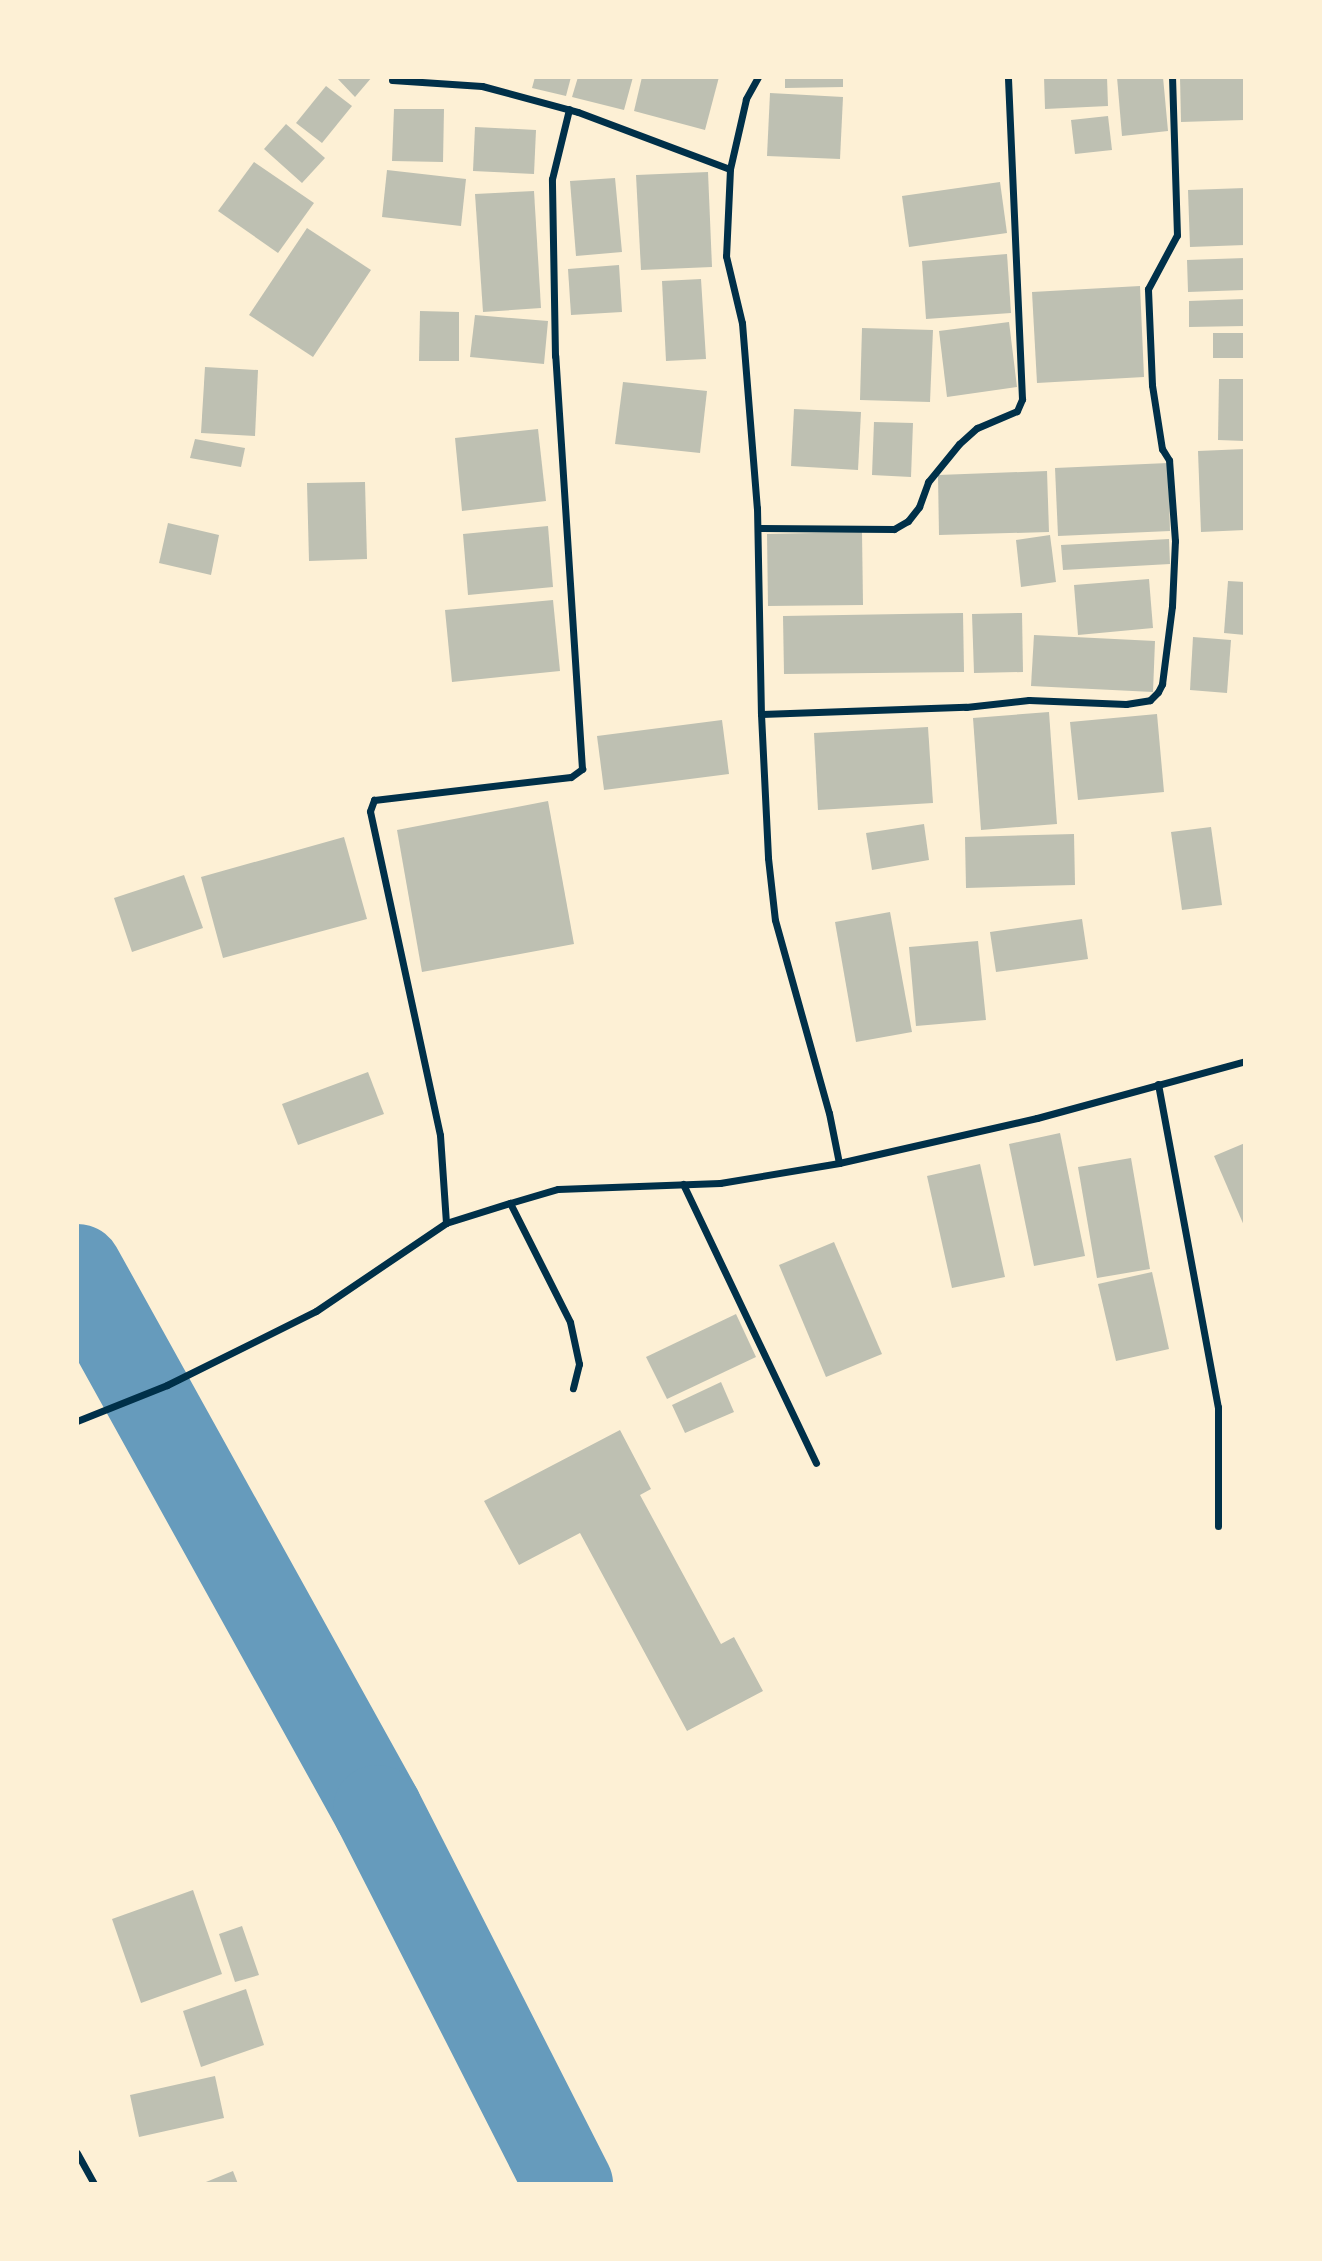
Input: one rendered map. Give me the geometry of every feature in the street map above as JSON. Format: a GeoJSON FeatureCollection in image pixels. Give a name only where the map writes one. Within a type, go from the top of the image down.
{"type":"FeatureCollection","features":[{"type":"Feature","properties":{"kind":"street"},"geometry":{"type":"LineString","coordinates":[[758,77],[746,99],[730,169],[726,256],[742,323],[758,528],[761,714],[775,920],[829,1113],[839,1163]]}},
{"type":"Feature","properties":{"kind":"street"},"geometry":{"type":"LineString","coordinates":[[758,528],[894,528],[908,521],[919,508],[928,482],[959,444],[977,428],[1017,411],[1022,399],[1008,77]]}},
{"type":"Feature","properties":{"kind":"street"},"geometry":{"type":"LineString","coordinates":[[761,714],[965,707],[1029,701],[1126,704],[1150,699],[1158,692],[1162,684],[1172,606],[1174,518],[1169,460],[1162,449],[1152,385],[1147,289],[1177,235],[1172,77]]}},
{"type":"Feature","properties":{"kind":"street"},"geometry":{"type":"LineString","coordinates":[[392,80],[482,86],[569,109],[730,169]]}},
{"type":"Feature","properties":{"kind":"street"},"geometry":{"type":"LineString","coordinates":[[446,1223],[440,1136],[370,811],[374,800],[571,777],[582,769],[555,356],[552,179],[569,109]]}},
{"type":"Feature","properties":{"kind":"street"},"geometry":{"type":"LineString","coordinates":[[77,1421],[167,1385],[316,1311],[446,1223],[510,1203],[558,1189],[720,1183],[839,1163],[1037,1118],[1245,1061]]}},
{"type":"Feature","properties":{"kind":"street"},"geometry":{"type":"LineString","coordinates":[[1158,1084],[1218,1407],[1218,1526]]}},
{"type":"Feature","properties":{"kind":"street"},"geometry":{"type":"LineString","coordinates":[[683,1184],[816,1463]]}},
{"type":"Feature","properties":{"kind":"street"},"geometry":{"type":"LineString","coordinates":[[510,1203],[570,1322],[579,1364],[573,1388]]}},
{"type":"Feature","properties":{"kind":"street"},"geometry":{"type":"LineString","coordinates":[[77,2153],[94,2184]]}},
{"type":"Feature","properties":{"kind":"building"},"geometry":{"type":"Polygon","coordinates":[[[336,77],[372,77],[355,97],[336,77]]]}},
{"type":"Feature","properties":{"kind":"building"},"geometry":{"type":"Polygon","coordinates":[[[535,77],[571,77],[566,96],[532,88],[535,77]]]}},
{"type":"Feature","properties":{"kind":"building"},"geometry":{"type":"Polygon","coordinates":[[[578,77],[633,77],[624,110],[572,97],[578,77]]]}},
{"type":"Feature","properties":{"kind":"building"},"geometry":{"type":"Polygon","coordinates":[[[642,77],[719,77],[705,130],[634,111],[642,77]]]}},
{"type":"Feature","properties":{"kind":"building"},"geometry":{"type":"Polygon","coordinates":[[[785,77],[843,77],[843,87],[785,88],[785,77]]]}},
{"type":"Feature","properties":{"kind":"building"},"geometry":{"type":"Polygon","coordinates":[[[1044,77],[1107,77],[1108,106],[1045,109],[1044,77]]]}},
{"type":"Feature","properties":{"kind":"building"},"geometry":{"type":"Polygon","coordinates":[[[1117,77],[1163,77],[1168,131],[1122,136],[1117,77]]]}},
{"type":"Feature","properties":{"kind":"building"},"geometry":{"type":"Polygon","coordinates":[[[1180,77],[1245,77],[1245,120],[1181,122],[1180,77]]]}},
{"type":"Feature","properties":{"kind":"building"},"geometry":{"type":"Polygon","coordinates":[[[326,86],[352,106],[322,143],[296,123],[326,86]]]}},
{"type":"Feature","properties":{"kind":"building"},"geometry":{"type":"Polygon","coordinates":[[[770,93],[843,97],[840,159],[767,156],[770,93]]]}},
{"type":"Feature","properties":{"kind":"building"},"geometry":{"type":"Polygon","coordinates":[[[394,109],[444,109],[443,162],[392,161],[394,109]]]}},
{"type":"Feature","properties":{"kind":"building"},"geometry":{"type":"Polygon","coordinates":[[[1108,116],[1112,150],[1075,154],[1071,120],[1108,116]]]}},
{"type":"Feature","properties":{"kind":"building"},"geometry":{"type":"Polygon","coordinates":[[[286,124],[325,158],[302,183],[264,149],[286,124]]]}},
{"type":"Feature","properties":{"kind":"building"},"geometry":{"type":"Polygon","coordinates":[[[475,127],[536,130],[534,174],[473,171],[475,127]]]}},
{"type":"Feature","properties":{"kind":"building"},"geometry":{"type":"Polygon","coordinates":[[[254,162],[314,203],[278,253],[218,211],[254,162]]]}},
{"type":"Feature","properties":{"kind":"building"},"geometry":{"type":"Polygon","coordinates":[[[387,170],[466,179],[461,226],[382,217],[387,170]]]}},
{"type":"Feature","properties":{"kind":"building"},"geometry":{"type":"Polygon","coordinates":[[[708,172],[712,267],[641,270],[636,175],[708,172]]]}},
{"type":"Feature","properties":{"kind":"building"},"geometry":{"type":"Polygon","coordinates":[[[615,178],[622,252],[576,256],[570,181],[615,178]]]}},
{"type":"Feature","properties":{"kind":"building"},"geometry":{"type":"Polygon","coordinates":[[[1000,182],[1007,233],[909,247],[902,196],[1000,182]]]}},
{"type":"Feature","properties":{"kind":"building"},"geometry":{"type":"Polygon","coordinates":[[[1245,188],[1245,245],[1190,247],[1188,190],[1245,188]]]}},
{"type":"Feature","properties":{"kind":"building"},"geometry":{"type":"Polygon","coordinates":[[[534,191],[541,308],[483,312],[475,194],[534,191]]]}},
{"type":"Feature","properties":{"kind":"building"},"geometry":{"type":"Polygon","coordinates":[[[307,228],[371,270],[313,357],[249,315],[307,228]]]}},
{"type":"Feature","properties":{"kind":"building"},"geometry":{"type":"Polygon","coordinates":[[[1007,254],[1011,313],[926,319],[922,261],[1007,254]]]}},
{"type":"Feature","properties":{"kind":"building"},"geometry":{"type":"Polygon","coordinates":[[[1245,258],[1245,290],[1188,292],[1187,260],[1245,258]]]}},
{"type":"Feature","properties":{"kind":"building"},"geometry":{"type":"Polygon","coordinates":[[[619,265],[622,312],[571,315],[568,269],[619,265]]]}},
{"type":"Feature","properties":{"kind":"building"},"geometry":{"type":"Polygon","coordinates":[[[701,279],[706,359],[666,361],[662,281],[701,279]]]}},
{"type":"Feature","properties":{"kind":"building"},"geometry":{"type":"Polygon","coordinates":[[[1140,286],[1144,377],[1037,383],[1032,292],[1140,286]]]}},
{"type":"Feature","properties":{"kind":"building"},"geometry":{"type":"Polygon","coordinates":[[[1245,299],[1245,326],[1189,327],[1189,301],[1245,299]]]}},
{"type":"Feature","properties":{"kind":"building"},"geometry":{"type":"Polygon","coordinates":[[[420,311],[459,312],[459,361],[419,361],[420,311]]]}},
{"type":"Feature","properties":{"kind":"building"},"geometry":{"type":"Polygon","coordinates":[[[475,315],[548,321],[544,364],[470,357],[475,315]]]}},
{"type":"Feature","properties":{"kind":"building"},"geometry":{"type":"Polygon","coordinates":[[[1009,322],[1017,387],[947,397],[939,331],[1009,322]]]}},
{"type":"Feature","properties":{"kind":"building"},"geometry":{"type":"Polygon","coordinates":[[[862,328],[933,330],[930,402],[860,400],[862,328]]]}},
{"type":"Feature","properties":{"kind":"building"},"geometry":{"type":"Polygon","coordinates":[[[1213,333],[1245,333],[1245,358],[1213,358],[1213,333]]]}},
{"type":"Feature","properties":{"kind":"building"},"geometry":{"type":"Polygon","coordinates":[[[205,367],[258,370],[255,436],[201,433],[205,367]]]}},
{"type":"Feature","properties":{"kind":"building"},"geometry":{"type":"Polygon","coordinates":[[[1219,379],[1245,379],[1245,441],[1218,440],[1219,379]]]}},
{"type":"Feature","properties":{"kind":"building"},"geometry":{"type":"Polygon","coordinates":[[[623,382],[707,391],[700,453],[615,444],[623,382]]]}},
{"type":"Feature","properties":{"kind":"building"},"geometry":{"type":"Polygon","coordinates":[[[794,409],[861,412],[858,470],[791,466],[794,409]]]}},
{"type":"Feature","properties":{"kind":"building"},"geometry":{"type":"Polygon","coordinates":[[[874,422],[913,423],[911,477],[872,475],[874,422]]]}},
{"type":"Feature","properties":{"kind":"building"},"geometry":{"type":"Polygon","coordinates":[[[538,429],[546,501],[462,511],[455,438],[538,429]]]}},
{"type":"Feature","properties":{"kind":"building"},"geometry":{"type":"Polygon","coordinates":[[[195,439],[245,448],[241,467],[190,458],[195,439]]]}},
{"type":"Feature","properties":{"kind":"building"},"geometry":{"type":"Polygon","coordinates":[[[1245,449],[1245,530],[1201,532],[1198,451],[1245,449]]]}},
{"type":"Feature","properties":{"kind":"building"},"geometry":{"type":"Polygon","coordinates":[[[1168,463],[1170,531],[1058,536],[1055,468],[1168,463]]]}},
{"type":"Feature","properties":{"kind":"building"},"geometry":{"type":"Polygon","coordinates":[[[1047,471],[1049,532],[939,535],[938,475],[1047,471]]]}},
{"type":"Feature","properties":{"kind":"building"},"geometry":{"type":"Polygon","coordinates":[[[365,482],[367,559],[309,561],[307,483],[365,482]]]}},
{"type":"Feature","properties":{"kind":"building"},"geometry":{"type":"Polygon","coordinates":[[[168,523],[219,535],[211,575],[159,563],[168,523]]]}},
{"type":"Feature","properties":{"kind":"building"},"geometry":{"type":"Polygon","coordinates":[[[548,526],[553,587],[468,595],[463,534],[548,526]]]}},
{"type":"Feature","properties":{"kind":"building"},"geometry":{"type":"Polygon","coordinates":[[[862,532],[863,605],[768,606],[767,534],[862,532]]]}},
{"type":"Feature","properties":{"kind":"building"},"geometry":{"type":"Polygon","coordinates":[[[1050,535],[1056,582],[1021,587],[1016,540],[1050,535]]]}},
{"type":"Feature","properties":{"kind":"building"},"geometry":{"type":"Polygon","coordinates":[[[1169,539],[1170,564],[1063,570],[1061,545],[1169,539]]]}},
{"type":"Feature","properties":{"kind":"building"},"geometry":{"type":"Polygon","coordinates":[[[1149,579],[1153,628],[1078,635],[1074,585],[1149,579]]]}},
{"type":"Feature","properties":{"kind":"building"},"geometry":{"type":"Polygon","coordinates":[[[1228,581],[1245,582],[1245,635],[1224,633],[1228,581]]]}},
{"type":"Feature","properties":{"kind":"building"},"geometry":{"type":"Polygon","coordinates":[[[553,600],[560,671],[452,682],[445,610],[553,600]]]}},
{"type":"Feature","properties":{"kind":"building"},"geometry":{"type":"Polygon","coordinates":[[[963,613],[964,672],[784,674],[783,616],[963,613]]]}},
{"type":"Feature","properties":{"kind":"building"},"geometry":{"type":"Polygon","coordinates":[[[1022,613],[1023,672],[974,673],[972,614],[1022,613]]]}},
{"type":"Feature","properties":{"kind":"building"},"geometry":{"type":"Polygon","coordinates":[[[1034,635],[1155,641],[1153,692],[1031,686],[1034,635]]]}},
{"type":"Feature","properties":{"kind":"building"},"geometry":{"type":"Polygon","coordinates":[[[1193,637],[1231,640],[1227,693],[1190,690],[1193,637]]]}},
{"type":"Feature","properties":{"kind":"building"},"geometry":{"type":"Polygon","coordinates":[[[1049,712],[1057,824],[981,830],[973,718],[1049,712]]]}},
{"type":"Feature","properties":{"kind":"building"},"geometry":{"type":"Polygon","coordinates":[[[1157,714],[1164,792],[1078,800],[1070,722],[1157,714]]]}},
{"type":"Feature","properties":{"kind":"building"},"geometry":{"type":"Polygon","coordinates":[[[722,720],[729,774],[604,790],[597,736],[722,720]]]}},
{"type":"Feature","properties":{"kind":"building"},"geometry":{"type":"Polygon","coordinates":[[[928,727],[933,803],[818,810],[814,733],[928,727]]]}},
{"type":"Feature","properties":{"kind":"building"},"geometry":{"type":"Polygon","coordinates":[[[548,801],[574,944],[422,972],[397,830],[548,801]]]}},
{"type":"Feature","properties":{"kind":"building"},"geometry":{"type":"Polygon","coordinates":[[[924,824],[929,860],[872,870],[866,833],[924,824]]]}},
{"type":"Feature","properties":{"kind":"building"},"geometry":{"type":"Polygon","coordinates":[[[1211,827],[1222,905],[1182,910],[1171,832],[1211,827]]]}},
{"type":"Feature","properties":{"kind":"building"},"geometry":{"type":"Polygon","coordinates":[[[1074,834],[1075,885],[966,888],[965,837],[1074,834]]]}},
{"type":"Feature","properties":{"kind":"building"},"geometry":{"type":"Polygon","coordinates":[[[344,837],[367,919],[223,958],[201,877],[344,837]]]}},
{"type":"Feature","properties":{"kind":"building"},"geometry":{"type":"Polygon","coordinates":[[[184,875],[203,928],[132,952],[114,898],[184,875]]]}},
{"type":"Feature","properties":{"kind":"building"},"geometry":{"type":"Polygon","coordinates":[[[890,912],[912,1032],[856,1042],[835,922],[890,912]]]}},
{"type":"Feature","properties":{"kind":"building"},"geometry":{"type":"Polygon","coordinates":[[[1082,919],[1088,959],[996,972],[990,932],[1082,919]]]}},
{"type":"Feature","properties":{"kind":"building"},"geometry":{"type":"Polygon","coordinates":[[[978,941],[986,1020],[916,1026],[909,947],[978,941]]]}},
{"type":"Feature","properties":{"kind":"building"},"geometry":{"type":"Polygon","coordinates":[[[368,1072],[384,1114],[298,1145],[282,1104],[368,1072]]]}},
{"type":"Feature","properties":{"kind":"building"},"geometry":{"type":"Polygon","coordinates":[[[1060,1133],[1085,1256],[1034,1266],[1009,1144],[1060,1133]]]}},
{"type":"Feature","properties":{"kind":"building"},"geometry":{"type":"Polygon","coordinates":[[[1245,1143],[1245,1228],[1214,1156],[1245,1143]]]}},
{"type":"Feature","properties":{"kind":"building"},"geometry":{"type":"Polygon","coordinates":[[[1131,1158],[1150,1269],[1097,1278],[1078,1167],[1131,1158]]]}},
{"type":"Feature","properties":{"kind":"building"},"geometry":{"type":"Polygon","coordinates":[[[980,1164],[1005,1277],[952,1288],[927,1176],[980,1164]]]}},
{"type":"Feature","properties":{"kind":"building"},"geometry":{"type":"Polygon","coordinates":[[[834,1242],[882,1354],[826,1377],[779,1265],[834,1242]]]}},
{"type":"Feature","properties":{"kind":"building"},"geometry":{"type":"Polygon","coordinates":[[[1152,1272],[1169,1349],[1116,1361],[1098,1284],[1152,1272]]]}},
{"type":"Feature","properties":{"kind":"building"},"geometry":{"type":"Polygon","coordinates":[[[736,1314],[756,1357],[667,1399],[646,1357],[736,1314]]]}},
{"type":"Feature","properties":{"kind":"building"},"geometry":{"type":"Polygon","coordinates":[[[721,1382],[734,1412],[685,1433],[672,1405],[721,1382]]]}},
{"type":"Feature","properties":{"kind":"building"},"geometry":{"type":"Polygon","coordinates":[[[620,1430],[651,1489],[640,1495],[721,1644],[734,1637],[763,1691],[687,1731],[580,1533],[519,1565],[484,1501],[620,1430]]]}},
{"type":"Feature","properties":{"kind":"building"},"geometry":{"type":"Polygon","coordinates":[[[193,1890],[222,1974],[141,2003],[112,1919],[193,1890]]]}},
{"type":"Feature","properties":{"kind":"building"},"geometry":{"type":"Polygon","coordinates":[[[242,1926],[259,1975],[235,1982],[219,1934],[242,1926]]]}},
{"type":"Feature","properties":{"kind":"building"},"geometry":{"type":"Polygon","coordinates":[[[246,1989],[264,2045],[201,2067],[183,2011],[246,1989]]]}},
{"type":"Feature","properties":{"kind":"building"},"geometry":{"type":"Polygon","coordinates":[[[215,2076],[224,2118],[139,2137],[130,2095],[215,2076]]]}},
{"type":"Feature","properties":{"kind":"building"},"geometry":{"type":"Polygon","coordinates":[[[233,2171],[238,2184],[201,2184],[233,2171]]]}},
{"type":"Feature","properties":{"kind":"waterway"},"geometry":{"type":"LineString","coordinates":[[77,1268],[377,1809],[568,2184]]}}]}
